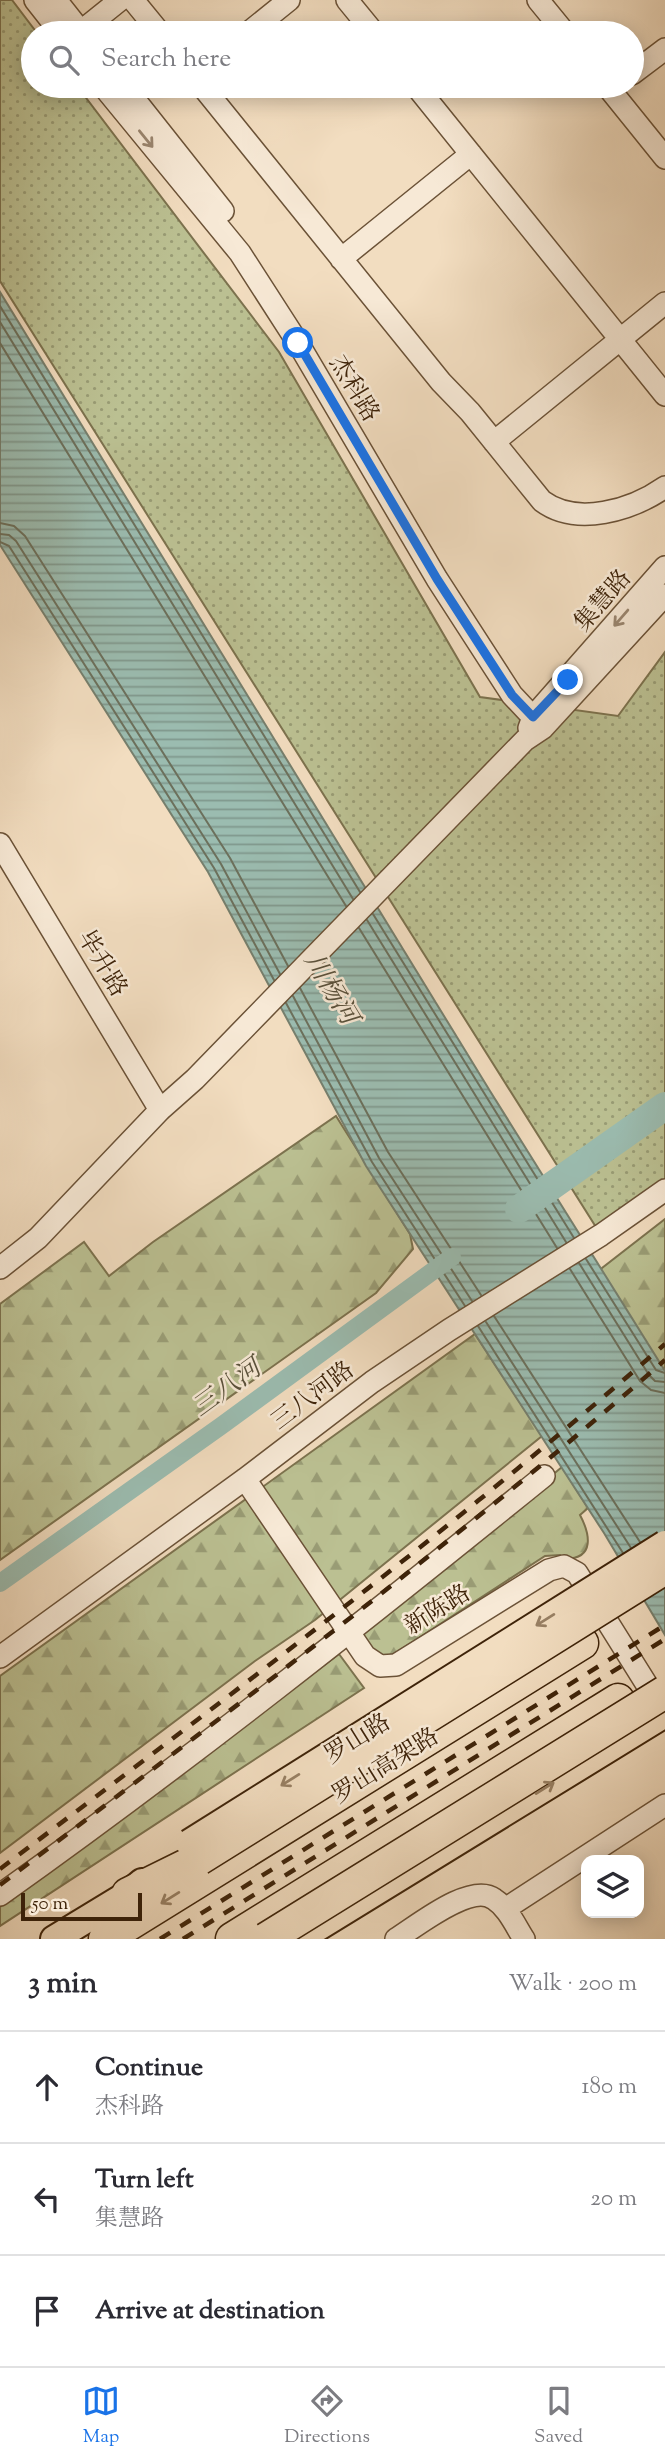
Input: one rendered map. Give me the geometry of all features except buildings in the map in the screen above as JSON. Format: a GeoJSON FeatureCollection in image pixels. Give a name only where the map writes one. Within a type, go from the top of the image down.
{"type":"FeatureCollection","features":[{"type":"Feature","properties":{"kind":"highway"},"geometry":{"type":"LineString","coordinates":[[128,1894],[194,1851],[665,1569]]}},
{"type":"Feature","properties":{"kind":"highway","name":"罗山高架路"},"geometry":{"type":"LineString","coordinates":[[105,1939],[665,1592]]}},
{"type":"Feature","properties":{"kind":"highway"},"geometry":{"type":"LineString","coordinates":[[232,1939],[665,1671]]}},
{"type":"Feature","properties":{"kind":"highway"},"geometry":{"type":"LineString","coordinates":[[266,1939],[665,1692]]}},
{"type":"Feature","properties":{"kind":"main road","name":"罗山路"},"geometry":{"type":"LineString","coordinates":[[194,1851],[665,1544]]}},
{"type":"Feature","properties":{"kind":"main road"},"geometry":{"type":"LineString","coordinates":[[299,1939],[665,1714]]}},
{"type":"Feature","properties":{"kind":"main road"},"geometry":{"type":"LineString","coordinates":[[54,1939],[128,1894]]}},
{"type":"Feature","properties":{"kind":"street"},"geometry":{"type":"LineString","coordinates":[[35,0],[61,21]]}},
{"type":"Feature","properties":{"kind":"street"},"geometry":{"type":"LineString","coordinates":[[56,0],[69,21]]}},
{"type":"Feature","properties":{"kind":"street"},"geometry":{"type":"LineString","coordinates":[[92,21],[120,0]]}},
{"type":"Feature","properties":{"kind":"street"},"geometry":{"type":"LineString","coordinates":[[134,0],[151,21]]}},
{"type":"Feature","properties":{"kind":"street"},"geometry":{"type":"LineString","coordinates":[[263,21],[289,0]]}},
{"type":"Feature","properties":{"kind":"street"},"geometry":{"type":"LineString","coordinates":[[347,0],[364,21]]}},
{"type":"Feature","properties":{"kind":"street"},"geometry":{"type":"LineString","coordinates":[[538,0],[555,21]]}},
{"type":"Feature","properties":{"kind":"street"},"geometry":{"type":"LineString","coordinates":[[644,65],[665,49]]}},
{"type":"Feature","properties":{"kind":"street","name":"杰科路"},"geometry":{"type":"LineString","coordinates":[[113,98],[240,253],[298,343],[437,579],[512,695],[541,719]]}},
{"type":"Feature","properties":{"kind":"street","name":"杰科路"},"geometry":{"type":"LineString","coordinates":[[133,98],[247,242],[315,345],[447,573],[541,719]]}},
{"type":"Feature","properties":{"kind":"street"},"geometry":{"type":"LineString","coordinates":[[212,98],[441,382],[470,412],[542,501],[558,509],[590,514],[639,502],[665,487]]}},
{"type":"Feature","properties":{"kind":"street"},"geometry":{"type":"LineString","coordinates":[[426,98],[665,395]]}},
{"type":"Feature","properties":{"kind":"street"},"geometry":{"type":"LineString","coordinates":[[619,98],[665,158]]}},
{"type":"Feature","properties":{"kind":"street"},"geometry":{"type":"LineString","coordinates":[[341,258],[471,154]]}},
{"type":"Feature","properties":{"kind":"street"},"geometry":{"type":"LineString","coordinates":[[494,442],[665,303]]}},
{"type":"Feature","properties":{"kind":"street","name":"集慧路"},"geometry":{"type":"LineString","coordinates":[[160,1110],[195,1079],[525,740],[665,567]]}},
{"type":"Feature","properties":{"kind":"street","name":"集慧路"},"geometry":{"type":"LineString","coordinates":[[541,719],[665,595]]}},
{"type":"Feature","properties":{"kind":"street","name":"毕升路"},"geometry":{"type":"LineString","coordinates":[[0,844],[160,1110]]}},
{"type":"Feature","properties":{"kind":"street"},"geometry":{"type":"LineString","coordinates":[[0,1268],[38,1238],[160,1110]]}},
{"type":"Feature","properties":{"kind":"street","name":"三八河路"},"geometry":{"type":"LineString","coordinates":[[1,1656],[245,1479],[372,1382],[449,1330],[601,1235],[665,1190]]}},
{"type":"Feature","properties":{"kind":"street"},"geometry":{"type":"LineString","coordinates":[[0,1895],[131,1801],[349,1633],[544,1476]]}},
{"type":"Feature","properties":{"kind":"street","name":"新陈路"},"geometry":{"type":"LineString","coordinates":[[245,1479],[365,1656],[380,1666],[396,1665],[549,1570],[564,1566],[577,1573],[665,1714]]}},
{"type":"Feature","properties":{"kind":"street"},"geometry":{"type":"LineString","coordinates":[[505,1909],[665,1805]]}},
{"type":"Feature","properties":{"kind":"street"},"geometry":{"type":"LineString","coordinates":[[396,1939],[458,1900],[477,1894],[492,1897],[505,1909],[524,1939]]}},
{"type":"Feature","properties":{"kind":"green space"},"geometry":{"type":"Polygon","coordinates":[[[0,0],[12,0],[28,21],[21,21],[21,98],[86,98],[279,352],[480,697],[618,716],[665,652],[665,1187],[601,1235],[0,281],[0,0]]]}},
{"type":"Feature","properties":{"kind":"green space"},"geometry":{"type":"Polygon","coordinates":[[[336,1116],[410,1234],[413,1249],[376,1293],[0,1560],[0,1304],[84,1242],[109,1276],[153,1242],[336,1116]]]}},
{"type":"Feature","properties":{"kind":"green space"},"geometry":{"type":"Polygon","coordinates":[[[665,1219],[665,1382],[593,1275],[665,1219]]]}},
{"type":"Feature","properties":{"kind":"green space"},"geometry":{"type":"Polygon","coordinates":[[[475,1334],[542,1436],[315,1620],[255,1661],[0,1853],[0,1676],[475,1334]]]}},
{"type":"Feature","properties":{"kind":"green space"},"geometry":{"type":"Polygon","coordinates":[[[562,1467],[588,1508],[580,1515],[588,1537],[586,1550],[582,1554],[566,1559],[560,1555],[545,1556],[394,1654],[383,1659],[373,1653],[359,1634],[562,1467]]]}},
{"type":"Feature","properties":{"kind":"green space"},"geometry":{"type":"Polygon","coordinates":[[[339,1654],[364,1688],[0,1926],[0,1907],[339,1654]]]}},
{"type":"Feature","properties":{"kind":"water","name":"川杨河"},"geometry":{"type":"Polygon","coordinates":[[[0,292],[665,1371],[665,1635],[604,1533],[366,1166],[208,872],[0,545],[0,292]]]}},
{"type":"Feature","properties":{"kind":"waterway"},"geometry":{"type":"LineString","coordinates":[[519,1209],[665,1106]]}},
{"type":"Feature","properties":{"kind":"waterway","name":"三八河"},"geometry":{"type":"LineString","coordinates":[[0,1583],[452,1257]]}},
{"type":"Feature","properties":{"kind":"railway"},"geometry":{"type":"LineString","coordinates":[[0,1869],[420,1547],[503,1481],[665,1344]]}},
{"type":"Feature","properties":{"kind":"railway"},"geometry":{"type":"LineString","coordinates":[[0,1885],[420,1563],[665,1360]]}},
{"type":"Feature","properties":{"kind":"railway"},"geometry":{"type":"LineString","coordinates":[[160,1939],[665,1625]]}},
{"type":"Feature","properties":{"kind":"railway"},"geometry":{"type":"LineString","coordinates":[[183,1939],[665,1639]]}},
{"type":"Feature","properties":{"kind":"route"},"geometry":{"type":"LineString","coordinates":[[298,343],[437,579],[512,695],[533,717],[568,680]]}}]}
